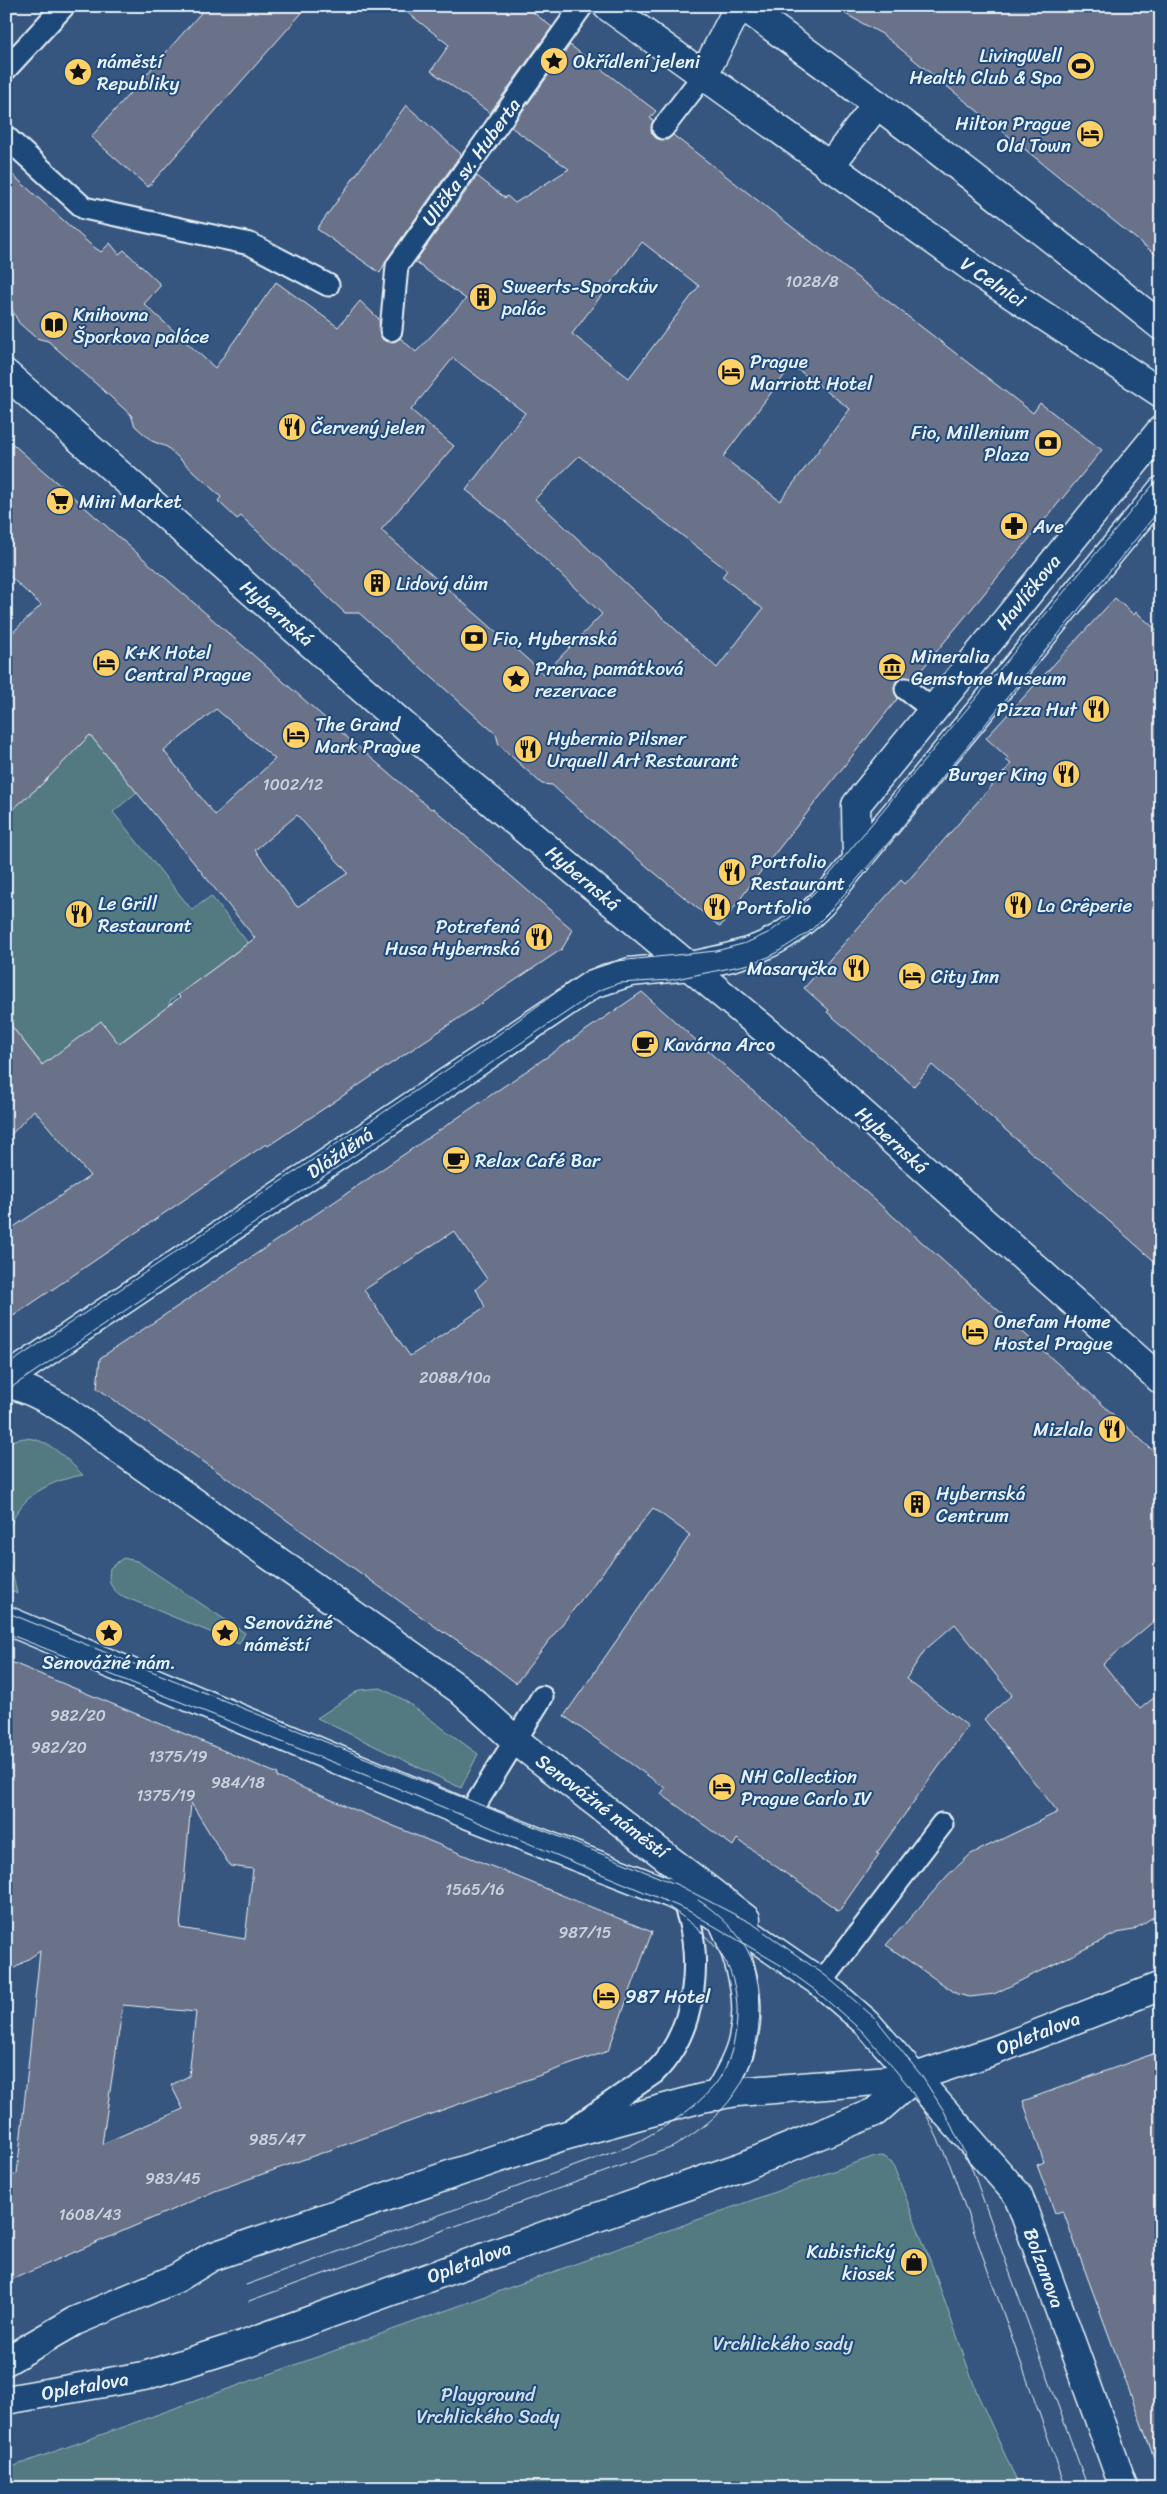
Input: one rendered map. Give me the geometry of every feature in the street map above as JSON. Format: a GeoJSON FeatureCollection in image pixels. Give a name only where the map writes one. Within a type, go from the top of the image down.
{"type":"FeatureCollection","features":[{"type":"Feature","properties":{"kind":"street","name":"V Celnici"},"geometry":{"type":"LineString","coordinates":[[607,6],[982,275],[1161,393]]}},
{"type":"Feature","properties":{"kind":"street"},"geometry":{"type":"LineString","coordinates":[[703,76],[739,6]]}},
{"type":"Feature","properties":{"kind":"street"},"geometry":{"type":"LineString","coordinates":[[743,6],[878,104],[1005,201],[1161,326]]}},
{"type":"Feature","properties":{"kind":"street"},"geometry":{"type":"LineString","coordinates":[[829,167],[878,104]]}},
{"type":"Feature","properties":{"kind":"street","name":"Hybernská"},"geometry":{"type":"LineString","coordinates":[[6,374],[470,784],[817,1073],[1161,1380]]}},
{"type":"Feature","properties":{"kind":"street","name":"Havlíčkova"},"geometry":{"type":"LineString","coordinates":[[857,861],[856,805],[932,709],[1161,430]]}},
{"type":"Feature","properties":{"kind":"street","name":"Havlíčkova"},"geometry":{"type":"LineString","coordinates":[[690,966],[734,957],[776,941],[800,925],[821,904],[1161,491]]}},
{"type":"Feature","properties":{"kind":"street","name":"Dlážděná"},"geometry":{"type":"LineString","coordinates":[[6,1379],[587,988],[616,975],[690,966]]}},
{"type":"Feature","properties":{"kind":"street","name":"Senovážné náměstí"},"geometry":{"type":"LineString","coordinates":[[6,1383],[37,1394],[70,1413],[423,1662],[459,1689],[515,1740],[753,1924],[796,1966]]}},
{"type":"Feature","properties":{"kind":"street","name":"Senovážné náměstí"},"geometry":{"type":"LineString","coordinates":[[6,1620],[470,1814],[682,1899],[722,1919],[750,1934],[821,1983],[868,2023],[917,2077]]}},
{"type":"Feature","properties":{"kind":"street"},"geometry":{"type":"LineString","coordinates":[[717,2096],[733,2068],[744,2039],[746,2009],[744,1981],[737,1954],[722,1919]]}},
{"type":"Feature","properties":{"kind":"street","name":"Opletalova"},"geometry":{"type":"LineString","coordinates":[[6,2361],[75,2321],[177,2278],[211,2257],[560,2138],[702,2098],[737,2092],[917,2077],[996,2050],[1161,1986]]}},
{"type":"Feature","properties":{"kind":"street","name":"Opletalova"},"geometry":{"type":"LineString","coordinates":[[6,2400],[144,2376],[242,2344],[552,2232],[741,2167],[875,2112],[917,2077]]}},
{"type":"Feature","properties":{"kind":"street","name":"Bolzanova"},"geometry":{"type":"LineString","coordinates":[[917,2077],[1018,2195],[1124,2488]]}},
{"type":"Feature","properties":{"kind":"lane"},"geometry":{"type":"LineString","coordinates":[[6,69],[64,6]]}},
{"type":"Feature","properties":{"kind":"lane","name":"Ulička sv. Huberta"},"geometry":{"type":"LineString","coordinates":[[391,330],[397,266],[582,6]]}},
{"type":"Feature","properties":{"kind":"lane"},"geometry":{"type":"LineString","coordinates":[[664,128],[703,76]]}},
{"type":"Feature","properties":{"kind":"lane"},"geometry":{"type":"LineString","coordinates":[[6,137],[84,208],[250,244],[328,285]]}},
{"type":"Feature","properties":{"kind":"lane"},"geometry":{"type":"LineString","coordinates":[[906,689],[932,709]]}},
{"type":"Feature","properties":{"kind":"lane"},"geometry":{"type":"LineString","coordinates":[[470,1814],[542,1697]]}},
{"type":"Feature","properties":{"kind":"lane"},"geometry":{"type":"LineString","coordinates":[[821,1983],[942,1824]]}},
{"type":"Feature","properties":{"kind":"lane"},"geometry":{"type":"LineString","coordinates":[[560,2138],[654,2073],[664,2064],[679,2040],[689,2012],[693,1984],[694,1943],[687,1910],[682,1899]]}},
{"type":"Feature","properties":{"kind":"green space"},"geometry":{"type":"Polygon","coordinates":[[[6,6],[21,6],[6,19],[6,6]]]}},
{"type":"Feature","properties":{"kind":"green space"},"geometry":{"type":"Polygon","coordinates":[[[90,735],[137,792],[113,812],[192,910],[211,896],[248,943],[170,1001],[169,1006],[60,1087],[6,1019],[6,815],[41,785],[90,735]]]}},
{"type":"Feature","properties":{"kind":"green space"},"geometry":{"type":"Polygon","coordinates":[[[24,1438],[49,1445],[64,1456],[83,1475],[60,1481],[38,1492],[20,1507],[14,1517],[8,1537],[8,1545],[17,1594],[6,1587],[6,1442],[24,1438]]]}},
{"type":"Feature","properties":{"kind":"green space"},"geometry":{"type":"Polygon","coordinates":[[[123,1558],[137,1561],[245,1633],[239,1644],[120,1595],[111,1586],[109,1573],[110,1568],[123,1558]]]}},
{"type":"Feature","properties":{"kind":"green space"},"geometry":{"type":"Polygon","coordinates":[[[381,1688],[404,1700],[478,1754],[461,1788],[317,1718],[359,1690],[381,1688]]]}},
{"type":"Feature","properties":{"kind":"green space","name":"Vrchlického sady"},"geometry":{"type":"Polygon","coordinates":[[[883,2156],[892,2162],[933,2268],[977,2393],[1020,2488],[6,2488],[6,2469],[872,2157],[883,2156]],[[919,2250],[904,2255],[910,2274],[925,2268],[919,2250]]]}},
{"type":"Feature","properties":{"kind":"building"},"geometry":{"type":"Polygon","coordinates":[[[207,6],[308,6],[148,187],[91,137],[207,6]]]}},
{"type":"Feature","properties":{"kind":"building"},"geometry":{"type":"Polygon","coordinates":[[[399,6],[525,6],[552,27],[490,113],[431,71],[449,45],[399,6]]]}},
{"type":"Feature","properties":{"kind":"building","name":"Hilton Prague Old Town"},"geometry":{"type":"Polygon","coordinates":[[[831,6],[1161,6],[1161,259],[882,34],[831,6]]]}},
{"type":"Feature","properties":{"kind":"building"},"geometry":{"type":"Polygon","coordinates":[[[570,45],[656,111],[650,118],[653,120],[651,132],[656,138],[667,140],[673,135],[1033,413],[1040,403],[1102,450],[914,679],[907,677],[896,681],[894,688],[898,698],[754,880],[720,927],[591,820],[552,785],[542,784],[499,745],[496,734],[359,613],[345,613],[241,516],[237,519],[218,501],[221,497],[167,447],[152,441],[135,426],[131,415],[48,341],[36,338],[19,323],[6,298],[6,169],[91,245],[101,252],[110,243],[119,254],[124,250],[161,285],[144,304],[215,368],[276,282],[338,327],[360,301],[379,319],[380,335],[383,340],[390,342],[400,338],[416,352],[466,299],[415,262],[477,176],[505,198],[507,196],[515,203],[569,169],[511,127],[570,45]],[[642,242],[572,334],[629,378],[699,286],[642,242]],[[453,358],[411,410],[454,446],[381,530],[544,674],[602,614],[504,520],[466,490],[525,413],[453,358]],[[792,365],[723,457],[780,501],[850,409],[792,365]],[[579,456],[535,499],[717,668],[763,609],[722,577],[727,570],[579,456]]]}},
{"type":"Feature","properties":{"kind":"building"},"geometry":{"type":"Polygon","coordinates":[[[406,105],[461,154],[387,259],[380,273],[317,229],[406,105]]]}},
{"type":"Feature","properties":{"kind":"building"},"geometry":{"type":"Polygon","coordinates":[[[6,438],[342,733],[431,809],[433,808],[573,930],[562,949],[268,1146],[266,1144],[6,1321],[6,1232],[90,1176],[34,1110],[6,1140],[6,1019],[42,1065],[101,1021],[119,1044],[180,997],[178,995],[255,938],[90,735],[41,785],[6,815],[6,639],[41,605],[6,573],[6,438]],[[216,709],[164,751],[215,815],[275,759],[216,709]],[[297,815],[255,850],[297,907],[348,873],[297,815]]]}},
{"type":"Feature","properties":{"kind":"building"},"geometry":{"type":"Polygon","coordinates":[[[1115,598],[1134,615],[1136,612],[1161,634],[1161,1267],[932,1065],[914,1086],[827,1012],[829,1010],[804,988],[901,880],[905,884],[1011,764],[1006,760],[1008,758],[986,738],[1115,598]]]}},
{"type":"Feature","properties":{"kind":"building"},"geometry":{"type":"Polygon","coordinates":[[[642,992],[1161,1458],[1161,1615],[1103,1664],[1140,1709],[1161,1692],[1161,1912],[1133,1930],[1117,1933],[994,1994],[970,1997],[957,1994],[886,1945],[948,1875],[971,1854],[1058,1812],[984,1719],[1012,1695],[955,1624],[925,1650],[906,1679],[968,1726],[877,1853],[879,1854],[839,1911],[737,1839],[733,1846],[661,1794],[665,1788],[564,1716],[690,1535],[653,1508],[516,1683],[479,1655],[444,1633],[253,1496],[97,1388],[100,1358],[337,1200],[642,992]],[[454,1231],[364,1290],[410,1356],[485,1307],[476,1289],[487,1279],[454,1231]]]}},
{"type":"Feature","properties":{"kind":"building"},"geometry":{"type":"Polygon","coordinates":[[[6,1660],[278,1774],[277,1777],[652,1932],[608,2051],[215,2191],[6,2282],[6,2178],[17,2174],[40,1951],[6,1974],[6,1660]],[[191,1803],[180,1928],[245,1939],[253,1869],[230,1866],[191,1803]],[[123,2005],[102,2144],[183,2109],[171,2085],[189,2076],[196,2012],[123,2005]]]}},
{"type":"Feature","properties":{"kind":"building"},"geometry":{"type":"Polygon","coordinates":[[[1161,2051],[1161,2465],[1157,2466],[1063,2211],[1055,2213],[1037,2165],[1044,2162],[1023,2101],[1161,2051]]]}},
{"type":"Feature","properties":{"kind":"tram line"},"geometry":{"type":"LineString","coordinates":[[6,1366],[488,1042],[584,972],[602,964],[617,961],[716,951],[746,943],[770,932],[790,917],[816,891],[1161,475]]}},
{"type":"Feature","properties":{"kind":"tram line"},"geometry":{"type":"LineString","coordinates":[[6,1391],[598,991],[619,983],[671,980],[750,964],[771,956],[809,932],[829,912],[901,828],[1161,508]]}},
{"type":"Feature","properties":{"kind":"tram line"},"geometry":{"type":"LineString","coordinates":[[6,1612],[678,1885],[753,1924],[826,1976],[876,2019],[921,2075],[944,2111],[971,2166],[1088,2488]]}},
{"type":"Feature","properties":{"kind":"tram line"},"geometry":{"type":"LineString","coordinates":[[6,1633],[383,1782],[687,1910],[782,1966],[815,1990],[863,2032],[907,2084],[928,2118],[950,2165],[1066,2488]]}},
{"type":"Feature","properties":{"kind":"tram line"},"geometry":{"type":"LineString","coordinates":[[249,2301],[673,2147],[715,2117],[735,2093],[752,2059],[760,2018],[759,1997],[757,1976],[751,1957],[742,1941],[722,1919],[698,1900]]}},
{"type":"Feature","properties":{"kind":"tram line"},"geometry":{"type":"LineString","coordinates":[[246,2285],[630,2146],[664,2127],[705,2096],[723,2073],[730,2057],[737,2022],[735,1987],[730,1970],[717,1949],[698,1929],[669,1907]]}},
{"type":"Feature","properties":{"kind":"place","name":"Okřídlení jeleni"},"geometry":{"type":"Point","coordinates":[554,61]}},
{"type":"Feature","properties":{"kind":"place","name":"LivingWell Health Club & Spa"},"geometry":{"type":"Point","coordinates":[1081,66]}},
{"type":"Feature","properties":{"kind":"place","name":"náměstí Republiky"},"geometry":{"type":"Point","coordinates":[78,72]}},
{"type":"Feature","properties":{"kind":"place","name":"Hilton Prague Old Town"},"geometry":{"type":"Point","coordinates":[1090,134]}},
{"type":"Feature","properties":{"kind":"place","name":"Sweerts-Sporckův palác"},"geometry":{"type":"Point","coordinates":[483,297]}},
{"type":"Feature","properties":{"kind":"place","name":"Knihovna Šporkova paláce"},"geometry":{"type":"Point","coordinates":[54,325]}},
{"type":"Feature","properties":{"kind":"place","name":"Prague Marriott Hotel"},"geometry":{"type":"Point","coordinates":[731,372]}},
{"type":"Feature","properties":{"kind":"place","name":"Červený jelen"},"geometry":{"type":"Point","coordinates":[292,427]}},
{"type":"Feature","properties":{"kind":"place","name":"Fio, Millenium Plaza"},"geometry":{"type":"Point","coordinates":[1048,443]}},
{"type":"Feature","properties":{"kind":"place","name":"Mini Market"},"geometry":{"type":"Point","coordinates":[60,501]}},
{"type":"Feature","properties":{"kind":"place","name":"Ave"},"geometry":{"type":"Point","coordinates":[1014,526]}},
{"type":"Feature","properties":{"kind":"place","name":"Lidový dům"},"geometry":{"type":"Point","coordinates":[377,583]}},
{"type":"Feature","properties":{"kind":"place","name":"Fio, Hybernská"},"geometry":{"type":"Point","coordinates":[474,638]}},
{"type":"Feature","properties":{"kind":"place","name":"K+K Hotel Central Prague"},"geometry":{"type":"Point","coordinates":[106,663]}},
{"type":"Feature","properties":{"kind":"place","name":"Mineralia Gemstone Museum"},"geometry":{"type":"Point","coordinates":[892,667]}},
{"type":"Feature","properties":{"kind":"place","name":"Praha, památková rezervace"},"geometry":{"type":"Point","coordinates":[516,679]}},
{"type":"Feature","properties":{"kind":"place","name":"Pizza Hut"},"geometry":{"type":"Point","coordinates":[1096,709]}},
{"type":"Feature","properties":{"kind":"place","name":"The Grand Mark Prague"},"geometry":{"type":"Point","coordinates":[296,735]}},
{"type":"Feature","properties":{"kind":"place","name":"Hybernia Pilsner Urquell Art Restaurant"},"geometry":{"type":"Point","coordinates":[528,749]}},
{"type":"Feature","properties":{"kind":"place","name":"Burger King"},"geometry":{"type":"Point","coordinates":[1066,774]}},
{"type":"Feature","properties":{"kind":"place","name":"Portfolio Restaurant"},"geometry":{"type":"Point","coordinates":[732,872]}},
{"type":"Feature","properties":{"kind":"place","name":"La Crêperie"},"geometry":{"type":"Point","coordinates":[1018,905]}},
{"type":"Feature","properties":{"kind":"place","name":"Portfolio"},"geometry":{"type":"Point","coordinates":[717,907]}},
{"type":"Feature","properties":{"kind":"place","name":"Le Grill Restaurant"},"geometry":{"type":"Point","coordinates":[79,914]}},
{"type":"Feature","properties":{"kind":"place","name":"Potrefená Husa Hybernská"},"geometry":{"type":"Point","coordinates":[539,937]}},
{"type":"Feature","properties":{"kind":"place","name":"Masaryčka"},"geometry":{"type":"Point","coordinates":[856,968]}},
{"type":"Feature","properties":{"kind":"place","name":"City Inn"},"geometry":{"type":"Point","coordinates":[912,976]}},
{"type":"Feature","properties":{"kind":"place","name":"Kavárna Arco"},"geometry":{"type":"Point","coordinates":[645,1044]}},
{"type":"Feature","properties":{"kind":"place","name":"Relax Café Bar"},"geometry":{"type":"Point","coordinates":[456,1160]}},
{"type":"Feature","properties":{"kind":"place","name":"Onefam Home Hostel Prague"},"geometry":{"type":"Point","coordinates":[975,1332]}},
{"type":"Feature","properties":{"kind":"place","name":"Mizlala"},"geometry":{"type":"Point","coordinates":[1112,1429]}},
{"type":"Feature","properties":{"kind":"place","name":"Hybernská Centrum"},"geometry":{"type":"Point","coordinates":[917,1504]}},
{"type":"Feature","properties":{"kind":"place","name":"Senovážné nám."},"geometry":{"type":"Point","coordinates":[109,1633]}},
{"type":"Feature","properties":{"kind":"place","name":"Senovážné náměstí"},"geometry":{"type":"Point","coordinates":[225,1633]}},
{"type":"Feature","properties":{"kind":"place","name":"NH Collection Prague Carlo IV"},"geometry":{"type":"Point","coordinates":[722,1787]}},
{"type":"Feature","properties":{"kind":"place","name":"987 Hotel"},"geometry":{"type":"Point","coordinates":[606,1996]}},
{"type":"Feature","properties":{"kind":"place","name":"Kubistický kiosek"},"geometry":{"type":"Point","coordinates":[914,2262]}},
{"type":"Feature","properties":{"kind":"park label","name":"Playground Vrchlického Sady"},"geometry":{"type":"Point","coordinates":[488,2405]}}]}
